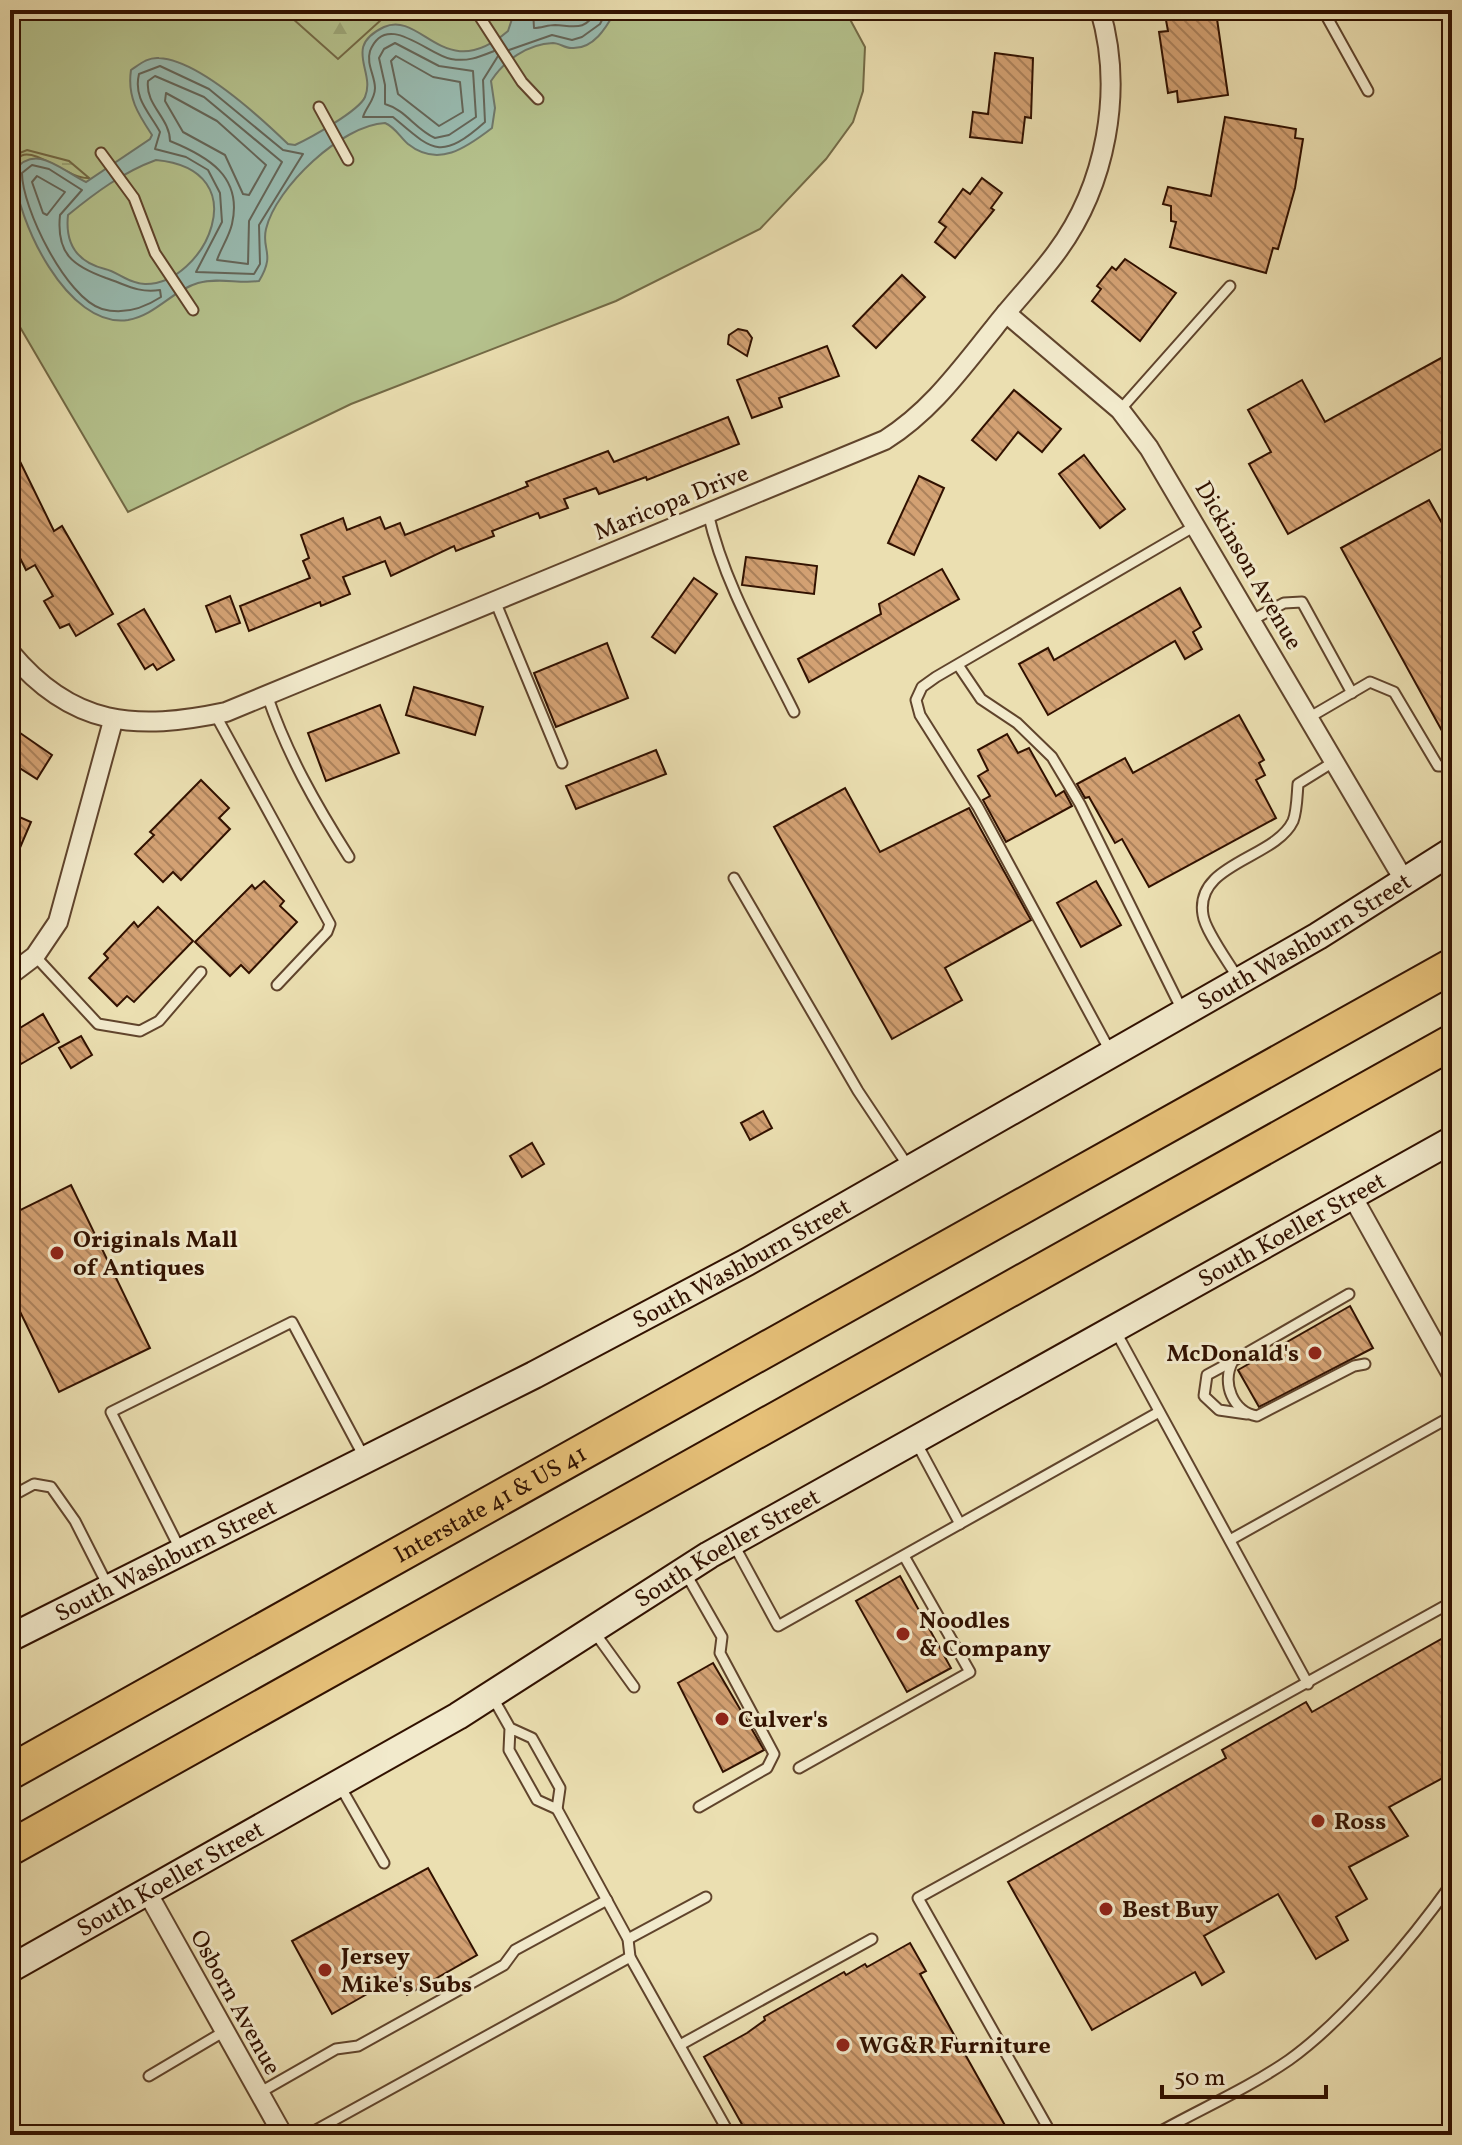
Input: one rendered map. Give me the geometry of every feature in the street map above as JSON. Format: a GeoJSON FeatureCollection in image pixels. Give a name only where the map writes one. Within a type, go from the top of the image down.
{"type":"FeatureCollection","features":[{"type":"Feature","properties":{"kind":"highway","name":"Interstate 41 & US 41"},"geometry":{"type":"LineString","coordinates":[[10,1772],[1452,966]]}},
{"type":"Feature","properties":{"kind":"highway"},"geometry":{"type":"LineString","coordinates":[[10,1848],[1452,1042]]}},
{"type":"Feature","properties":{"kind":"street","name":"Maricopa Drive"},"geometry":{"type":"LineString","coordinates":[[10,652],[37,680],[66,701],[113,721],[187,721],[267,695],[885,440],[934,403],[1069,233],[1095,176],[1105,140],[1110,90],[1106,12]]}},
{"type":"Feature","properties":{"kind":"street","name":"Dickinson Avenue"},"geometry":{"type":"LineString","coordinates":[[1006,313],[1120,410],[1170,479],[1404,880]]}},
{"type":"Feature","properties":{"kind":"street"},"geometry":{"type":"LineString","coordinates":[[10,975],[35,956],[58,922],[113,721]]}},
{"type":"Feature","properties":{"kind":"street","name":"South Washburn Street"},"geometry":{"type":"LineString","coordinates":[[10,1638],[747,1262],[1240,981],[1452,851]]}},
{"type":"Feature","properties":{"kind":"street","name":"South Koeller Street"},"geometry":{"type":"LineString","coordinates":[[10,1969],[492,1695],[732,1542],[1452,1140]]}},
{"type":"Feature","properties":{"kind":"street"},"geometry":{"type":"LineString","coordinates":[[1351,1194],[1452,1375]]}},
{"type":"Feature","properties":{"kind":"street","name":"Osborn Avenue"},"geometry":{"type":"LineString","coordinates":[[147,1892],[280,2134]]}},
{"type":"Feature","properties":{"kind":"lane"},"geometry":{"type":"LineString","coordinates":[[1323,10],[1368,91]]}},
{"type":"Feature","properties":{"kind":"lane"},"geometry":{"type":"LineString","coordinates":[[478,14],[522,82],[538,99]]}},
{"type":"Feature","properties":{"kind":"lane"},"geometry":{"type":"LineString","coordinates":[[319,107],[348,160]]}},
{"type":"Feature","properties":{"kind":"lane"},"geometry":{"type":"LineString","coordinates":[[101,153],[134,198],[163,267],[193,310]]}},
{"type":"Feature","properties":{"kind":"lane"},"geometry":{"type":"LineString","coordinates":[[1120,410],[1230,286]]}},
{"type":"Feature","properties":{"kind":"lane"},"geometry":{"type":"LineString","coordinates":[[708,513],[716,548],[741,606],[794,712]]}},
{"type":"Feature","properties":{"kind":"lane"},"geometry":{"type":"LineString","coordinates":[[1112,1054],[978,807],[920,715],[916,700],[922,687],[1197,525]]}},
{"type":"Feature","properties":{"kind":"lane"},"geometry":{"type":"LineString","coordinates":[[495,601],[562,763]]}},
{"type":"Feature","properties":{"kind":"lane"},"geometry":{"type":"LineString","coordinates":[[1252,620],[1284,603],[1302,602],[1352,693]]}},
{"type":"Feature","properties":{"kind":"lane"},"geometry":{"type":"LineString","coordinates":[[958,665],[981,699],[1017,723],[1052,757],[1080,804],[1184,1013]]}},
{"type":"Feature","properties":{"kind":"lane"},"geometry":{"type":"LineString","coordinates":[[1310,717],[1370,682],[1394,692],[1438,766],[1452,766]]}},
{"type":"Feature","properties":{"kind":"lane"},"geometry":{"type":"LineString","coordinates":[[267,695],[295,765],[349,857]]}},
{"type":"Feature","properties":{"kind":"lane"},"geometry":{"type":"LineString","coordinates":[[215,714],[330,924],[327,932],[277,985]]}},
{"type":"Feature","properties":{"kind":"lane"},"geometry":{"type":"LineString","coordinates":[[1240,981],[1203,915],[1206,890],[1218,875],[1277,840],[1293,820],[1298,784],[1335,761]]}},
{"type":"Feature","properties":{"kind":"lane"},"geometry":{"type":"LineString","coordinates":[[734,878],[858,1091],[910,1169]]}},
{"type":"Feature","properties":{"kind":"lane"},"geometry":{"type":"LineString","coordinates":[[35,956],[98,1024],[140,1031],[159,1021],[201,972]]}},
{"type":"Feature","properties":{"kind":"lane"},"geometry":{"type":"LineString","coordinates":[[1349,1294],[1207,1375],[1204,1396],[1219,1410],[1247,1414],[1268,1412],[1354,1366],[1365,1364]]}},
{"type":"Feature","properties":{"kind":"lane"},"geometry":{"type":"LineString","coordinates":[[182,1552],[111,1412],[292,1322],[366,1459]]}},
{"type":"Feature","properties":{"kind":"lane"},"geometry":{"type":"LineString","coordinates":[[1113,1329],[1308,1684]]}},
{"type":"Feature","properties":{"kind":"lane"},"geometry":{"type":"LineString","coordinates":[[1233,1361],[1229,1388],[1247,1414]]}},
{"type":"Feature","properties":{"kind":"lane"},"geometry":{"type":"LineString","coordinates":[[732,1542],[778,1626],[1159,1412]]}},
{"type":"Feature","properties":{"kind":"lane"},"geometry":{"type":"LineString","coordinates":[[1230,1540],[1452,1416]]}},
{"type":"Feature","properties":{"kind":"lane"},"geometry":{"type":"LineString","coordinates":[[915,1440],[960,1524]]}},
{"type":"Feature","properties":{"kind":"lane"},"geometry":{"type":"LineString","coordinates":[[10,1497],[34,1484],[51,1487],[75,1521],[109,1588]]}},
{"type":"Feature","properties":{"kind":"lane"},"geometry":{"type":"LineString","coordinates":[[799,1768],[970,1672],[904,1556]]}},
{"type":"Feature","properties":{"kind":"lane"},"geometry":{"type":"LineString","coordinates":[[684,1571],[722,1637],[720,1653],[774,1754],[767,1768],[699,1807]]}},
{"type":"Feature","properties":{"kind":"lane"},"geometry":{"type":"LineString","coordinates":[[1052,2135],[918,1898],[1452,1602]]}},
{"type":"Feature","properties":{"kind":"lane"},"geometry":{"type":"LineString","coordinates":[[593,1630],[634,1687]]}},
{"type":"Feature","properties":{"kind":"lane"},"geometry":{"type":"LineString","coordinates":[[492,1695],[510,1728],[509,1750],[537,1800],[557,1809]]}},
{"type":"Feature","properties":{"kind":"lane"},"geometry":{"type":"LineString","coordinates":[[510,1728],[532,1738],[560,1788],[557,1809],[628,1939],[630,1957],[730,2135]]}},
{"type":"Feature","properties":{"kind":"lane"},"geometry":{"type":"LineString","coordinates":[[339,1784],[384,1863]]}},
{"type":"Feature","properties":{"kind":"lane"},"geometry":{"type":"LineString","coordinates":[[1154,2135],[1289,2059],[1333,2020],[1375,1976],[1452,1883]]}},
{"type":"Feature","properties":{"kind":"lane"},"geometry":{"type":"LineString","coordinates":[[628,1939],[706,1897]]}},
{"type":"Feature","properties":{"kind":"lane"},"geometry":{"type":"LineString","coordinates":[[259,2093],[336,2049],[358,2046],[490,1973],[504,1965],[515,1950],[607,1900]]}},
{"type":"Feature","properties":{"kind":"lane"},"geometry":{"type":"LineString","coordinates":[[680,2045],[872,1939]]}},
{"type":"Feature","properties":{"kind":"lane"},"geometry":{"type":"LineString","coordinates":[[307,2135],[630,1957]]}},
{"type":"Feature","properties":{"kind":"lane"},"geometry":{"type":"LineString","coordinates":[[149,2076],[225,2031]]}},
{"type":"Feature","properties":{"kind":"green space"},"geometry":{"type":"Polygon","coordinates":[[[10,10],[845,10],[865,47],[863,91],[853,122],[826,159],[760,229],[616,301],[351,404],[128,512],[10,310],[10,10]]]}},
{"type":"Feature","properties":{"kind":"green space"},"geometry":{"type":"Polygon","coordinates":[[[283,10],[392,10],[338,59],[283,10]]]}},
{"type":"Feature","properties":{"kind":"green space"},"geometry":{"type":"Polygon","coordinates":[[[27,150],[69,161],[89,178],[77,176],[35,156],[24,155],[16,161],[13,177],[15,207],[10,209],[10,157],[27,150]]]}},
{"type":"Feature","properties":{"kind":"water"},"geometry":{"type":"Polygon","coordinates":[[[515,10],[616,10],[599,36],[586,45],[571,48],[555,43],[543,44],[509,60],[491,81],[495,108],[492,128],[462,148],[441,155],[419,151],[385,123],[368,126],[331,146],[297,178],[272,212],[265,236],[267,264],[259,281],[198,283],[138,317],[128,320],[106,318],[85,307],[66,289],[49,267],[24,216],[14,171],[22,163],[40,159],[86,182],[150,139],[152,135],[135,105],[130,80],[131,70],[148,60],[159,58],[192,68],[228,92],[288,144],[295,145],[333,124],[361,103],[367,87],[362,51],[372,35],[384,27],[398,25],[410,28],[436,43],[467,51],[486,46],[508,31],[515,10]],[[156,160],[99,191],[68,215],[69,234],[75,250],[95,266],[145,284],[167,279],[186,266],[202,248],[212,226],[214,204],[206,184],[188,168],[156,160]]]}},
{"type":"Feature","properties":{"kind":"building"},"geometry":{"type":"Polygon","coordinates":[[[1216,12],[1228,95],[1178,102],[1177,91],[1168,93],[1159,32],[1168,31],[1166,20],[1216,12]]]}},
{"type":"Feature","properties":{"kind":"building"},"geometry":{"type":"Polygon","coordinates":[[[995,53],[1033,58],[1031,118],[1025,117],[1022,143],[970,137],[973,112],[988,114],[995,53]]]}},
{"type":"Feature","properties":{"kind":"building"},"geometry":{"type":"Polygon","coordinates":[[[1225,117],[1296,129],[1295,138],[1303,139],[1295,188],[1278,249],[1273,248],[1266,273],[1170,247],[1176,222],[1171,221],[1171,206],[1163,204],[1168,187],[1211,196],[1225,117]]]}},
{"type":"Feature","properties":{"kind":"building"},"geometry":{"type":"Polygon","coordinates":[[[982,178],[1002,193],[991,208],[994,210],[955,258],[935,242],[946,227],[939,222],[963,189],[970,194],[982,178]]]}},
{"type":"Feature","properties":{"kind":"building"},"geometry":{"type":"Polygon","coordinates":[[[1125,259],[1176,293],[1140,341],[1092,301],[1101,289],[1097,286],[1112,267],[1116,270],[1125,259]]]}},
{"type":"Feature","properties":{"kind":"building"},"geometry":{"type":"Polygon","coordinates":[[[902,275],[925,297],[876,348],[853,326],[902,275]]]}},
{"type":"Feature","properties":{"kind":"building"},"geometry":{"type":"Polygon","coordinates":[[[738,329],[747,331],[752,338],[747,356],[728,344],[729,335],[738,329]]]}},
{"type":"Feature","properties":{"kind":"building"},"geometry":{"type":"Polygon","coordinates":[[[827,346],[839,376],[779,398],[782,407],[752,418],[737,380],[827,346]]]}},
{"type":"Feature","properties":{"kind":"building"},"geometry":{"type":"Polygon","coordinates":[[[1452,352],[1452,443],[1288,534],[1249,464],[1271,452],[1248,410],[1302,380],[1325,422],[1452,352]]]}},
{"type":"Feature","properties":{"kind":"building"},"geometry":{"type":"Polygon","coordinates":[[[1014,390],[1061,429],[1042,452],[1018,432],[996,460],[972,440],[1014,390]]]}},
{"type":"Feature","properties":{"kind":"building"},"geometry":{"type":"Polygon","coordinates":[[[728,417],[739,444],[647,480],[646,477],[599,494],[596,488],[564,499],[568,508],[540,518],[538,513],[492,531],[494,536],[456,551],[454,546],[391,576],[385,561],[343,577],[350,594],[321,606],[320,602],[249,631],[240,606],[310,578],[303,561],[309,558],[301,535],[343,518],[347,530],[380,517],[385,529],[400,523],[405,535],[528,486],[526,482],[608,451],[614,462],[728,417]]]}},
{"type":"Feature","properties":{"kind":"building"},"geometry":{"type":"Polygon","coordinates":[[[10,441],[54,531],[62,526],[113,614],[76,636],[69,624],[60,628],[44,601],[53,596],[35,565],[26,570],[15,548],[20,545],[10,518],[10,441]]]}},
{"type":"Feature","properties":{"kind":"building"},"geometry":{"type":"Polygon","coordinates":[[[1084,455],[1125,509],[1100,528],[1059,474],[1084,455]]]}},
{"type":"Feature","properties":{"kind":"building"},"geometry":{"type":"Polygon","coordinates":[[[919,476],[944,488],[914,555],[888,543],[919,476]]]}},
{"type":"Feature","properties":{"kind":"building"},"geometry":{"type":"Polygon","coordinates":[[[1429,500],[1452,541],[1452,749],[1341,548],[1429,500]]]}},
{"type":"Feature","properties":{"kind":"building"},"geometry":{"type":"Polygon","coordinates":[[[746,557],[817,566],[814,594],[742,585],[746,557]]]}},
{"type":"Feature","properties":{"kind":"building"},"geometry":{"type":"Polygon","coordinates":[[[942,569],[959,599],[809,682],[798,659],[881,614],[879,604],[942,569]]]}},
{"type":"Feature","properties":{"kind":"building"},"geometry":{"type":"Polygon","coordinates":[[[694,578],[717,594],[675,653],[652,637],[694,578]]]}},
{"type":"Feature","properties":{"kind":"building"},"geometry":{"type":"Polygon","coordinates":[[[1180,588],[1201,627],[1193,632],[1202,649],[1185,659],[1175,641],[1048,715],[1019,664],[1048,648],[1054,660],[1180,588]]]}},
{"type":"Feature","properties":{"kind":"building"},"geometry":{"type":"Polygon","coordinates":[[[230,596],[240,623],[216,632],[206,606],[230,596]]]}},
{"type":"Feature","properties":{"kind":"building"},"geometry":{"type":"Polygon","coordinates":[[[144,609],[174,660],[157,670],[153,664],[145,669],[118,624],[144,609]]]}},
{"type":"Feature","properties":{"kind":"building"},"geometry":{"type":"Polygon","coordinates":[[[607,643],[628,698],[556,727],[534,673],[607,643]]]}},
{"type":"Feature","properties":{"kind":"building"},"geometry":{"type":"Polygon","coordinates":[[[414,687],[483,707],[475,735],[406,715],[414,687]]]}},
{"type":"Feature","properties":{"kind":"building"},"geometry":{"type":"Polygon","coordinates":[[[380,705],[399,753],[326,781],[308,733],[380,705]]]}},
{"type":"Feature","properties":{"kind":"building"},"geometry":{"type":"Polygon","coordinates":[[[1239,715],[1264,760],[1259,763],[1265,775],[1256,780],[1276,818],[1149,887],[1122,839],[1115,843],[1089,797],[1085,798],[1077,784],[1125,758],[1133,773],[1239,715]]]}},
{"type":"Feature","properties":{"kind":"building"},"geometry":{"type":"Polygon","coordinates":[[[10,726],[52,755],[37,779],[10,762],[10,726]]]}},
{"type":"Feature","properties":{"kind":"building"},"geometry":{"type":"Polygon","coordinates":[[[1007,734],[1018,753],[1029,748],[1056,796],[1064,791],[1072,806],[1006,842],[983,800],[990,796],[978,776],[988,770],[978,750],[1007,734]]]}},
{"type":"Feature","properties":{"kind":"building"},"geometry":{"type":"Polygon","coordinates":[[[656,750],[666,774],[576,809],[566,786],[656,750]]]}},
{"type":"Feature","properties":{"kind":"building"},"geometry":{"type":"Polygon","coordinates":[[[201,780],[229,808],[219,818],[230,829],[181,880],[173,872],[163,882],[135,854],[154,835],[150,832],[201,780]]]}},
{"type":"Feature","properties":{"kind":"building"},"geometry":{"type":"Polygon","coordinates":[[[845,788],[880,852],[969,808],[1031,920],[945,968],[962,1000],[892,1039],[774,827],[845,788]]]}},
{"type":"Feature","properties":{"kind":"building"},"geometry":{"type":"Polygon","coordinates":[[[10,813],[31,822],[10,871],[10,813]]]}},
{"type":"Feature","properties":{"kind":"building"},"geometry":{"type":"Polygon","coordinates":[[[264,881],[284,901],[280,906],[297,922],[249,973],[241,965],[230,976],[195,942],[252,885],[255,889],[264,881]]]}},
{"type":"Feature","properties":{"kind":"building"},"geometry":{"type":"Polygon","coordinates":[[[1096,881],[1121,925],[1081,947],[1057,903],[1096,881]]]}},
{"type":"Feature","properties":{"kind":"building"},"geometry":{"type":"Polygon","coordinates":[[[158,907],[193,941],[134,1002],[127,996],[117,1006],[89,978],[108,958],[104,954],[134,922],[138,927],[158,907]]]}},
{"type":"Feature","properties":{"kind":"building"},"geometry":{"type":"Polygon","coordinates":[[[43,1014],[59,1042],[21,1064],[10,1045],[10,1034],[43,1014]]]}},
{"type":"Feature","properties":{"kind":"building"},"geometry":{"type":"Polygon","coordinates":[[[81,1036],[92,1055],[71,1068],[59,1048],[81,1036]]]}},
{"type":"Feature","properties":{"kind":"building"},"geometry":{"type":"Polygon","coordinates":[[[763,1111],[772,1128],[750,1140],[741,1123],[763,1111]]]}},
{"type":"Feature","properties":{"kind":"building"},"geometry":{"type":"Polygon","coordinates":[[[532,1143],[544,1164],[522,1177],[510,1156],[532,1143]]]}},
{"type":"Feature","properties":{"kind":"building","name":"Originals Mall of Antiques"},"geometry":{"type":"Polygon","coordinates":[[[71,1185],[150,1348],[59,1392],[10,1291],[10,1215],[71,1185]]]}},
{"type":"Feature","properties":{"kind":"building","name":"McDonald's"},"geometry":{"type":"Polygon","coordinates":[[[1350,1306],[1373,1348],[1259,1407],[1238,1370],[1350,1306]]]}},
{"type":"Feature","properties":{"kind":"building","name":"Noodles & Company"},"geometry":{"type":"Polygon","coordinates":[[[900,1576],[951,1668],[907,1692],[856,1601],[900,1576]]]}},
{"type":"Feature","properties":{"kind":"building"},"geometry":{"type":"Polygon","coordinates":[[[1452,1633],[1452,1773],[1389,1807],[1408,1836],[1349,1867],[1367,1899],[1336,1917],[1348,1940],[1316,1959],[1278,1894],[1204,1936],[1224,1972],[1202,1985],[1195,1972],[1092,2030],[1008,1882],[1226,1758],[1222,1750],[1306,1702],[1312,1712],[1452,1633]]]}},
{"type":"Feature","properties":{"kind":"building","name":"Culver's"},"geometry":{"type":"Polygon","coordinates":[[[713,1663],[764,1750],[723,1772],[678,1683],[713,1663]]]}},
{"type":"Feature","properties":{"kind":"building"},"geometry":{"type":"Polygon","coordinates":[[[428,1868],[477,1955],[407,1995],[397,1977],[332,2014],[292,1941],[428,1868]]]}},
{"type":"Feature","properties":{"kind":"building","name":"WG&R Furniture"},"geometry":{"type":"Polygon","coordinates":[[[910,1943],[926,1971],[920,1974],[1007,2129],[997,2135],[748,2135],[704,2057],[747,2033],[765,2020],[764,2017],[844,1972],[846,1975],[865,1964],[867,1967],[910,1943]]]}},
{"type":"Feature","properties":{"kind":"place","name":"Originals Mall of Antiques"},"geometry":{"type":"Point","coordinates":[57,1253]}},
{"type":"Feature","properties":{"kind":"place","name":"McDonald's"},"geometry":{"type":"Point","coordinates":[1315,1353]}},
{"type":"Feature","properties":{"kind":"place","name":"Noodles & Company"},"geometry":{"type":"Point","coordinates":[903,1634]}},
{"type":"Feature","properties":{"kind":"place","name":"Culver's"},"geometry":{"type":"Point","coordinates":[722,1719]}},
{"type":"Feature","properties":{"kind":"place","name":"Ross"},"geometry":{"type":"Point","coordinates":[1318,1821]}},
{"type":"Feature","properties":{"kind":"place","name":"Best Buy"},"geometry":{"type":"Point","coordinates":[1106,1909]}},
{"type":"Feature","properties":{"kind":"place","name":"Jersey Mike's Subs"},"geometry":{"type":"Point","coordinates":[325,1970]}},
{"type":"Feature","properties":{"kind":"place","name":"WG&R Furniture"},"geometry":{"type":"Point","coordinates":[843,2045]}}]}
